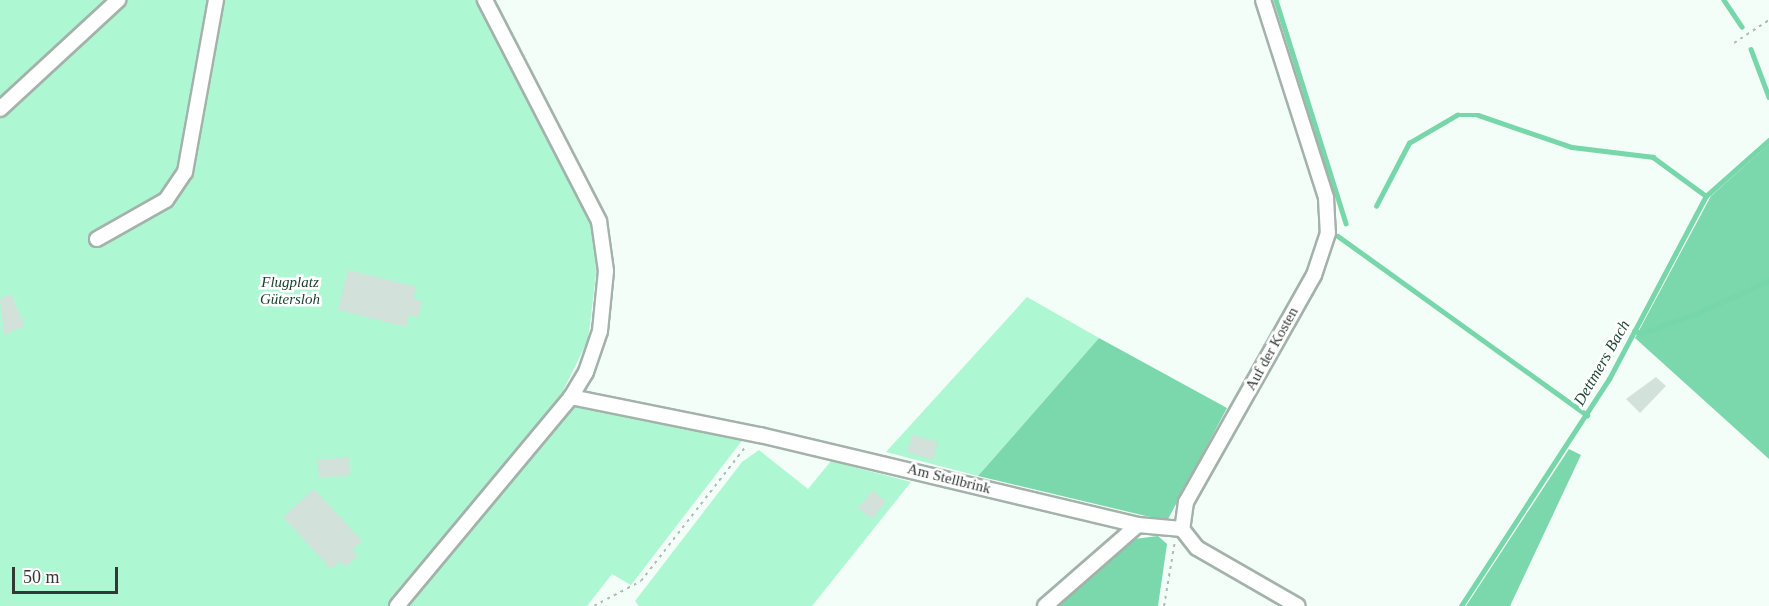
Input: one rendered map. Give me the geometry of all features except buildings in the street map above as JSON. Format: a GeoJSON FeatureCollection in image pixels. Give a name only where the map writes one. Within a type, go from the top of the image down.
{"type":"FeatureCollection","features":[{"type":"Feature","properties":{"kind":"street"},"geometry":{"type":"LineString","coordinates":[[0,109],[118,0]]}},
{"type":"Feature","properties":{"kind":"street"},"geometry":{"type":"LineString","coordinates":[[97,239],[166,200],[185,172],[216,0]]}},
{"type":"Feature","properties":{"kind":"street"},"geometry":{"type":"LineString","coordinates":[[397,606],[571,397],[586,372],[600,331],[606,271],[599,221],[484,0]]}},
{"type":"Feature","properties":{"kind":"street","name":"Auf der Kosten"},"geometry":{"type":"LineString","coordinates":[[1182,529],[1186,502],[1314,275],[1328,233],[1326,198],[1263,0]]}},
{"type":"Feature","properties":{"kind":"street","name":"Am Stellbrink"},"geometry":{"type":"LineString","coordinates":[[571,397],[760,435],[1138,525]]}},
{"type":"Feature","properties":{"kind":"street"},"geometry":{"type":"LineString","coordinates":[[1045,606],[1138,525],[1182,529],[1197,548],[1298,606]]}},
{"type":"Feature","properties":{"kind":"path"},"geometry":{"type":"LineString","coordinates":[[1734,43],[1769,20]]}},
{"type":"Feature","properties":{"kind":"path"},"geometry":{"type":"LineString","coordinates":[[594,606],[641,581],[744,448],[760,435]]}},
{"type":"Feature","properties":{"kind":"path"},"geometry":{"type":"LineString","coordinates":[[1164,606],[1174,543],[1182,529]]}},
{"type":"Feature","properties":{"kind":"green space","name":"Flugplatz Gütersloh"},"geometry":{"type":"Polygon","coordinates":[[[0,0],[478,0],[577,188],[591,227],[597,266],[588,340],[559,399],[744,438],[631,585],[612,574],[587,606],[0,606],[0,0]]]}},
{"type":"Feature","properties":{"kind":"green space"},"geometry":{"type":"Polygon","coordinates":[[[1769,144],[1769,459],[1635,338],[1711,196],[1769,144]]]}},
{"type":"Feature","properties":{"kind":"green space"},"geometry":{"type":"Polygon","coordinates":[[[1027,297],[1099,338],[978,476],[886,452],[1027,297]]]}},
{"type":"Feature","properties":{"kind":"green space"},"geometry":{"type":"Polygon","coordinates":[[[1099,338],[1227,408],[1167,521],[978,476],[1099,338]]]}},
{"type":"Feature","properties":{"kind":"green space"},"geometry":{"type":"Polygon","coordinates":[[[1569,449],[1581,455],[1510,606],[1466,606],[1569,449]]]}},
{"type":"Feature","properties":{"kind":"green space"},"geometry":{"type":"Polygon","coordinates":[[[759,450],[808,489],[831,461],[911,482],[812,606],[639,606],[635,601],[742,462],[759,450]]]}},
{"type":"Feature","properties":{"kind":"green space"},"geometry":{"type":"Polygon","coordinates":[[[1158,536],[1167,544],[1158,606],[1055,606],[1107,554],[1134,539],[1158,536]]]}},
{"type":"Feature","properties":{"kind":"waterway"},"geometry":{"type":"LineString","coordinates":[[1276,0],[1346,223]]}},
{"type":"Feature","properties":{"kind":"waterway","name":"Dettmers Bach"},"geometry":{"type":"LineString","coordinates":[[1724,0],[1742,27]]}},
{"type":"Feature","properties":{"kind":"waterway","name":"Dettmers Bach"},"geometry":{"type":"LineString","coordinates":[[1751,49],[1769,97]]}},
{"type":"Feature","properties":{"kind":"waterway"},"geometry":{"type":"LineString","coordinates":[[1376,206],[1409,143],[1457,115],[1478,115],[1572,147],[1653,157],[1706,196]]}},
{"type":"Feature","properties":{"kind":"waterway","name":"Dettmers Bach"},"geometry":{"type":"LineString","coordinates":[[1461,606],[1609,379],[1706,196],[1769,140]]}},
{"type":"Feature","properties":{"kind":"waterway"},"geometry":{"type":"LineString","coordinates":[[1338,236],[1587,415]]}},
{"type":"Feature","properties":{"kind":"waterway"},"geometry":{"type":"LineString","coordinates":[[1634,331],[1643,333],[1705,310],[1769,280]]}}]}
